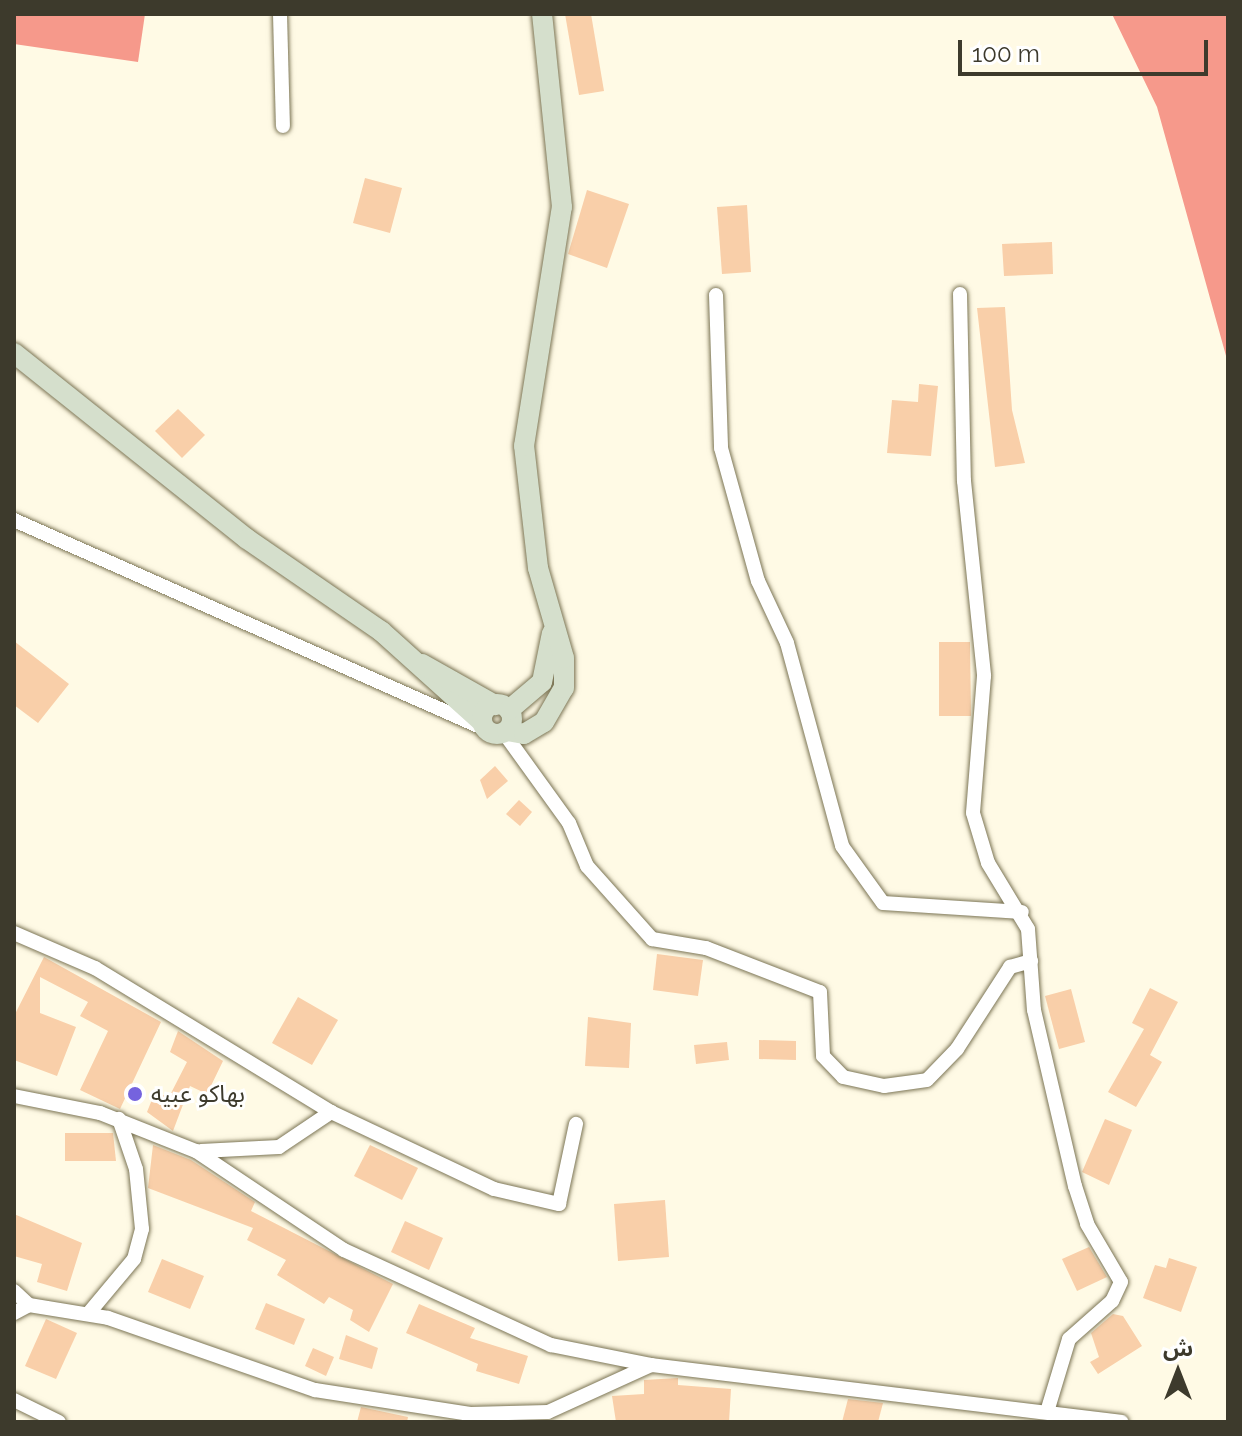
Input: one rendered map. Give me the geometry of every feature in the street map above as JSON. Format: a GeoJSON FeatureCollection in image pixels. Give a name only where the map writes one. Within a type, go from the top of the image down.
{"type":"FeatureCollection","features":[{"type":"Feature","properties":{"kind":"main road"},"geometry":{"type":"LineString","coordinates":[[14,353],[194,498],[418,663],[495,729],[536,728],[560,705],[565,669],[553,629],[528,505],[524,446],[562,207],[542,14]]}},
{"type":"Feature","properties":{"kind":"main road"},"geometry":{"type":"LineString","coordinates":[[495,729],[502,707],[542,682],[553,629]]}},
{"type":"Feature","properties":{"kind":"main road"},"geometry":{"type":"LineString","coordinates":[[418,663],[502,707]]}},
{"type":"Feature","properties":{"kind":"street"},"geometry":{"type":"LineString","coordinates":[[280,14],[283,126]]}},
{"type":"Feature","properties":{"kind":"street"},"geometry":{"type":"LineString","coordinates":[[960,294],[964,495],[986,724],[973,813],[988,863],[1022,912],[1031,961],[1034,1010],[1075,1186],[1087,1224],[1121,1282],[1112,1301],[1069,1339],[1047,1412]]}},
{"type":"Feature","properties":{"kind":"street"},"geometry":{"type":"LineString","coordinates":[[716,295],[721,448],[758,581],[787,643],[842,846],[883,903],[1022,912]]}},
{"type":"Feature","properties":{"kind":"street"},"geometry":{"type":"LineString","coordinates":[[14,520],[495,729],[569,823],[587,866],[652,939],[706,948],[820,992],[823,1056],[843,1077],[884,1086],[927,1080],[957,1049],[1010,967],[1031,961]]}},
{"type":"Feature","properties":{"kind":"street"},"geometry":{"type":"LineString","coordinates":[[14,933],[95,968],[331,1112],[494,1189],[553,1206],[566,1187],[576,1124]]}},
{"type":"Feature","properties":{"kind":"street"},"geometry":{"type":"LineString","coordinates":[[14,1096],[119,1119],[196,1151],[344,1250],[426,1293],[551,1345],[651,1365],[1122,1422]]}},
{"type":"Feature","properties":{"kind":"street"},"geometry":{"type":"LineString","coordinates":[[196,1151],[279,1147],[331,1112]]}},
{"type":"Feature","properties":{"kind":"street"},"geometry":{"type":"LineString","coordinates":[[88,1314],[134,1259],[142,1229],[136,1169],[119,1119]]}},
{"type":"Feature","properties":{"kind":"street"},"geometry":{"type":"LineString","coordinates":[[14,1291],[29,1305],[88,1314],[170,1334],[315,1390],[521,1419],[651,1365]]}},
{"type":"Feature","properties":{"kind":"street"},"geometry":{"type":"LineString","coordinates":[[14,1313],[29,1305]]}},
{"type":"Feature","properties":{"kind":"street"},"geometry":{"type":"LineString","coordinates":[[14,1400],[59,1422]]}},
{"type":"Feature","properties":{"kind":"shaded area"},"geometry":{"type":"Polygon","coordinates":[[[14,14],[145,14],[138,62],[14,44],[14,14]]]}},
{"type":"Feature","properties":{"kind":"shaded area"},"geometry":{"type":"Polygon","coordinates":[[[1112,14],[1228,14],[1228,363],[1157,107],[1112,14]]]}},
{"type":"Feature","properties":{"kind":"building"},"geometry":{"type":"Polygon","coordinates":[[[565,14],[591,14],[604,91],[579,95],[565,14]]]}},
{"type":"Feature","properties":{"kind":"building"},"geometry":{"type":"Polygon","coordinates":[[[365,178],[402,188],[390,233],[353,223],[365,178]]]}},
{"type":"Feature","properties":{"kind":"building"},"geometry":{"type":"Polygon","coordinates":[[[587,190],[629,204],[607,268],[568,254],[587,190]]]}},
{"type":"Feature","properties":{"kind":"building"},"geometry":{"type":"Polygon","coordinates":[[[747,205],[751,272],[722,274],[717,207],[747,205]]]}},
{"type":"Feature","properties":{"kind":"building"},"geometry":{"type":"Polygon","coordinates":[[[1052,242],[1053,274],[1004,276],[1002,244],[1052,242]]]}},
{"type":"Feature","properties":{"kind":"building"},"geometry":{"type":"Polygon","coordinates":[[[1005,307],[1012,410],[1025,463],[995,467],[977,308],[1005,307]]]}},
{"type":"Feature","properties":{"kind":"building"},"geometry":{"type":"Polygon","coordinates":[[[919,384],[938,386],[931,456],[887,453],[892,400],[918,402],[919,384]]]}},
{"type":"Feature","properties":{"kind":"building"},"geometry":{"type":"Polygon","coordinates":[[[178,409],[205,435],[182,458],[155,431],[178,409]]]}},
{"type":"Feature","properties":{"kind":"building"},"geometry":{"type":"Polygon","coordinates":[[[14,641],[69,684],[38,723],[14,705],[14,641]]]}},
{"type":"Feature","properties":{"kind":"building"},"geometry":{"type":"Polygon","coordinates":[[[939,642],[970,642],[971,716],[939,716],[939,642]]]}},
{"type":"Feature","properties":{"kind":"building"},"geometry":{"type":"Polygon","coordinates":[[[495,766],[508,781],[487,799],[480,780],[495,766]]]}},
{"type":"Feature","properties":{"kind":"building"},"geometry":{"type":"Polygon","coordinates":[[[519,800],[532,812],[520,826],[506,814],[519,800]]]}},
{"type":"Feature","properties":{"kind":"building"},"geometry":{"type":"Polygon","coordinates":[[[657,954],[703,960],[698,996],[653,990],[657,954]]]}},
{"type":"Feature","properties":{"kind":"building"},"geometry":{"type":"Polygon","coordinates":[[[44,957],[161,1022],[120,1109],[80,1090],[108,1031],[80,1016],[88,1002],[40,977],[40,1013],[76,1027],[57,1076],[14,1060],[14,1016],[44,957]]]}},
{"type":"Feature","properties":{"kind":"building"},"geometry":{"type":"Polygon","coordinates":[[[1150,988],[1178,1002],[1150,1055],[1162,1062],[1136,1107],[1108,1092],[1144,1029],[1132,1023],[1150,988]]]}},
{"type":"Feature","properties":{"kind":"building"},"geometry":{"type":"Polygon","coordinates":[[[1071,989],[1085,1042],[1059,1049],[1045,996],[1071,989]]]}},
{"type":"Feature","properties":{"kind":"building"},"geometry":{"type":"Polygon","coordinates":[[[298,997],[338,1020],[312,1065],[272,1043],[298,997]]]}},
{"type":"Feature","properties":{"kind":"building"},"geometry":{"type":"Polygon","coordinates":[[[588,1017],[631,1023],[629,1068],[585,1066],[588,1017]]]}},
{"type":"Feature","properties":{"kind":"building"},"geometry":{"type":"Polygon","coordinates":[[[178,1031],[223,1061],[207,1094],[190,1086],[173,1131],[147,1112],[155,1092],[169,1097],[187,1062],[170,1052],[178,1031]]]}},
{"type":"Feature","properties":{"kind":"building"},"geometry":{"type":"Polygon","coordinates":[[[759,1040],[796,1041],[796,1060],[759,1059],[759,1040]]]}},
{"type":"Feature","properties":{"kind":"building"},"geometry":{"type":"Polygon","coordinates":[[[727,1042],[729,1060],[696,1064],[694,1045],[727,1042]]]}},
{"type":"Feature","properties":{"kind":"building"},"geometry":{"type":"Polygon","coordinates":[[[1105,1119],[1132,1130],[1109,1185],[1082,1172],[1105,1119]]]}},
{"type":"Feature","properties":{"kind":"building"},"geometry":{"type":"Polygon","coordinates":[[[65,1133],[113,1133],[116,1161],[65,1161],[65,1133]]]}},
{"type":"Feature","properties":{"kind":"building"},"geometry":{"type":"Polygon","coordinates":[[[153,1145],[191,1160],[255,1202],[251,1211],[393,1284],[369,1332],[350,1320],[353,1310],[329,1297],[324,1304],[277,1275],[286,1260],[247,1240],[253,1228],[148,1188],[153,1145]]]}},
{"type":"Feature","properties":{"kind":"building"},"geometry":{"type":"Polygon","coordinates":[[[370,1145],[418,1168],[402,1200],[354,1176],[370,1145]]]}},
{"type":"Feature","properties":{"kind":"building"},"geometry":{"type":"Polygon","coordinates":[[[665,1200],[669,1257],[618,1261],[614,1204],[665,1200]]]}},
{"type":"Feature","properties":{"kind":"building"},"geometry":{"type":"Polygon","coordinates":[[[14,1214],[82,1243],[67,1291],[37,1282],[42,1264],[14,1256],[14,1214]]]}},
{"type":"Feature","properties":{"kind":"building"},"geometry":{"type":"Polygon","coordinates":[[[405,1221],[443,1238],[429,1270],[391,1252],[405,1221]]]}},
{"type":"Feature","properties":{"kind":"building"},"geometry":{"type":"Polygon","coordinates":[[[1089,1247],[1107,1277],[1077,1291],[1062,1259],[1089,1247]]]}},
{"type":"Feature","properties":{"kind":"building"},"geometry":{"type":"Polygon","coordinates":[[[1169,1258],[1197,1267],[1181,1312],[1143,1298],[1155,1265],[1166,1268],[1169,1258]]]}},
{"type":"Feature","properties":{"kind":"building"},"geometry":{"type":"Polygon","coordinates":[[[162,1259],[204,1276],[190,1309],[148,1292],[162,1259]]]}},
{"type":"Feature","properties":{"kind":"building"},"geometry":{"type":"Polygon","coordinates":[[[266,1303],[305,1319],[294,1345],[255,1329],[266,1303]]]}},
{"type":"Feature","properties":{"kind":"building"},"geometry":{"type":"Polygon","coordinates":[[[419,1304],[475,1328],[470,1338],[528,1356],[519,1384],[476,1371],[478,1364],[406,1333],[419,1304]]]}},
{"type":"Feature","properties":{"kind":"building"},"geometry":{"type":"Polygon","coordinates":[[[1113,1314],[1123,1316],[1142,1346],[1098,1374],[1090,1362],[1099,1357],[1091,1333],[1113,1314]]]}},
{"type":"Feature","properties":{"kind":"building"},"geometry":{"type":"Polygon","coordinates":[[[46,1319],[77,1333],[56,1379],[25,1366],[46,1319]]]}},
{"type":"Feature","properties":{"kind":"building"},"geometry":{"type":"Polygon","coordinates":[[[346,1335],[378,1348],[372,1369],[339,1359],[346,1335]]]}},
{"type":"Feature","properties":{"kind":"building"},"geometry":{"type":"Polygon","coordinates":[[[313,1348],[334,1357],[326,1376],[305,1366],[313,1348]]]}},
{"type":"Feature","properties":{"kind":"building"},"geometry":{"type":"Polygon","coordinates":[[[678,1378],[678,1385],[731,1389],[729,1422],[616,1422],[612,1396],[644,1394],[644,1380],[678,1378]]]}},
{"type":"Feature","properties":{"kind":"building"},"geometry":{"type":"Polygon","coordinates":[[[848,1399],[883,1403],[878,1422],[842,1422],[848,1399]]]}},
{"type":"Feature","properties":{"kind":"building"},"geometry":{"type":"Polygon","coordinates":[[[361,1407],[408,1417],[407,1422],[357,1422],[361,1407]]]}},
{"type":"Feature","properties":{"kind":"place","name":"بهاكو عبيه"},"geometry":{"type":"Point","coordinates":[135,1094]}}]}
